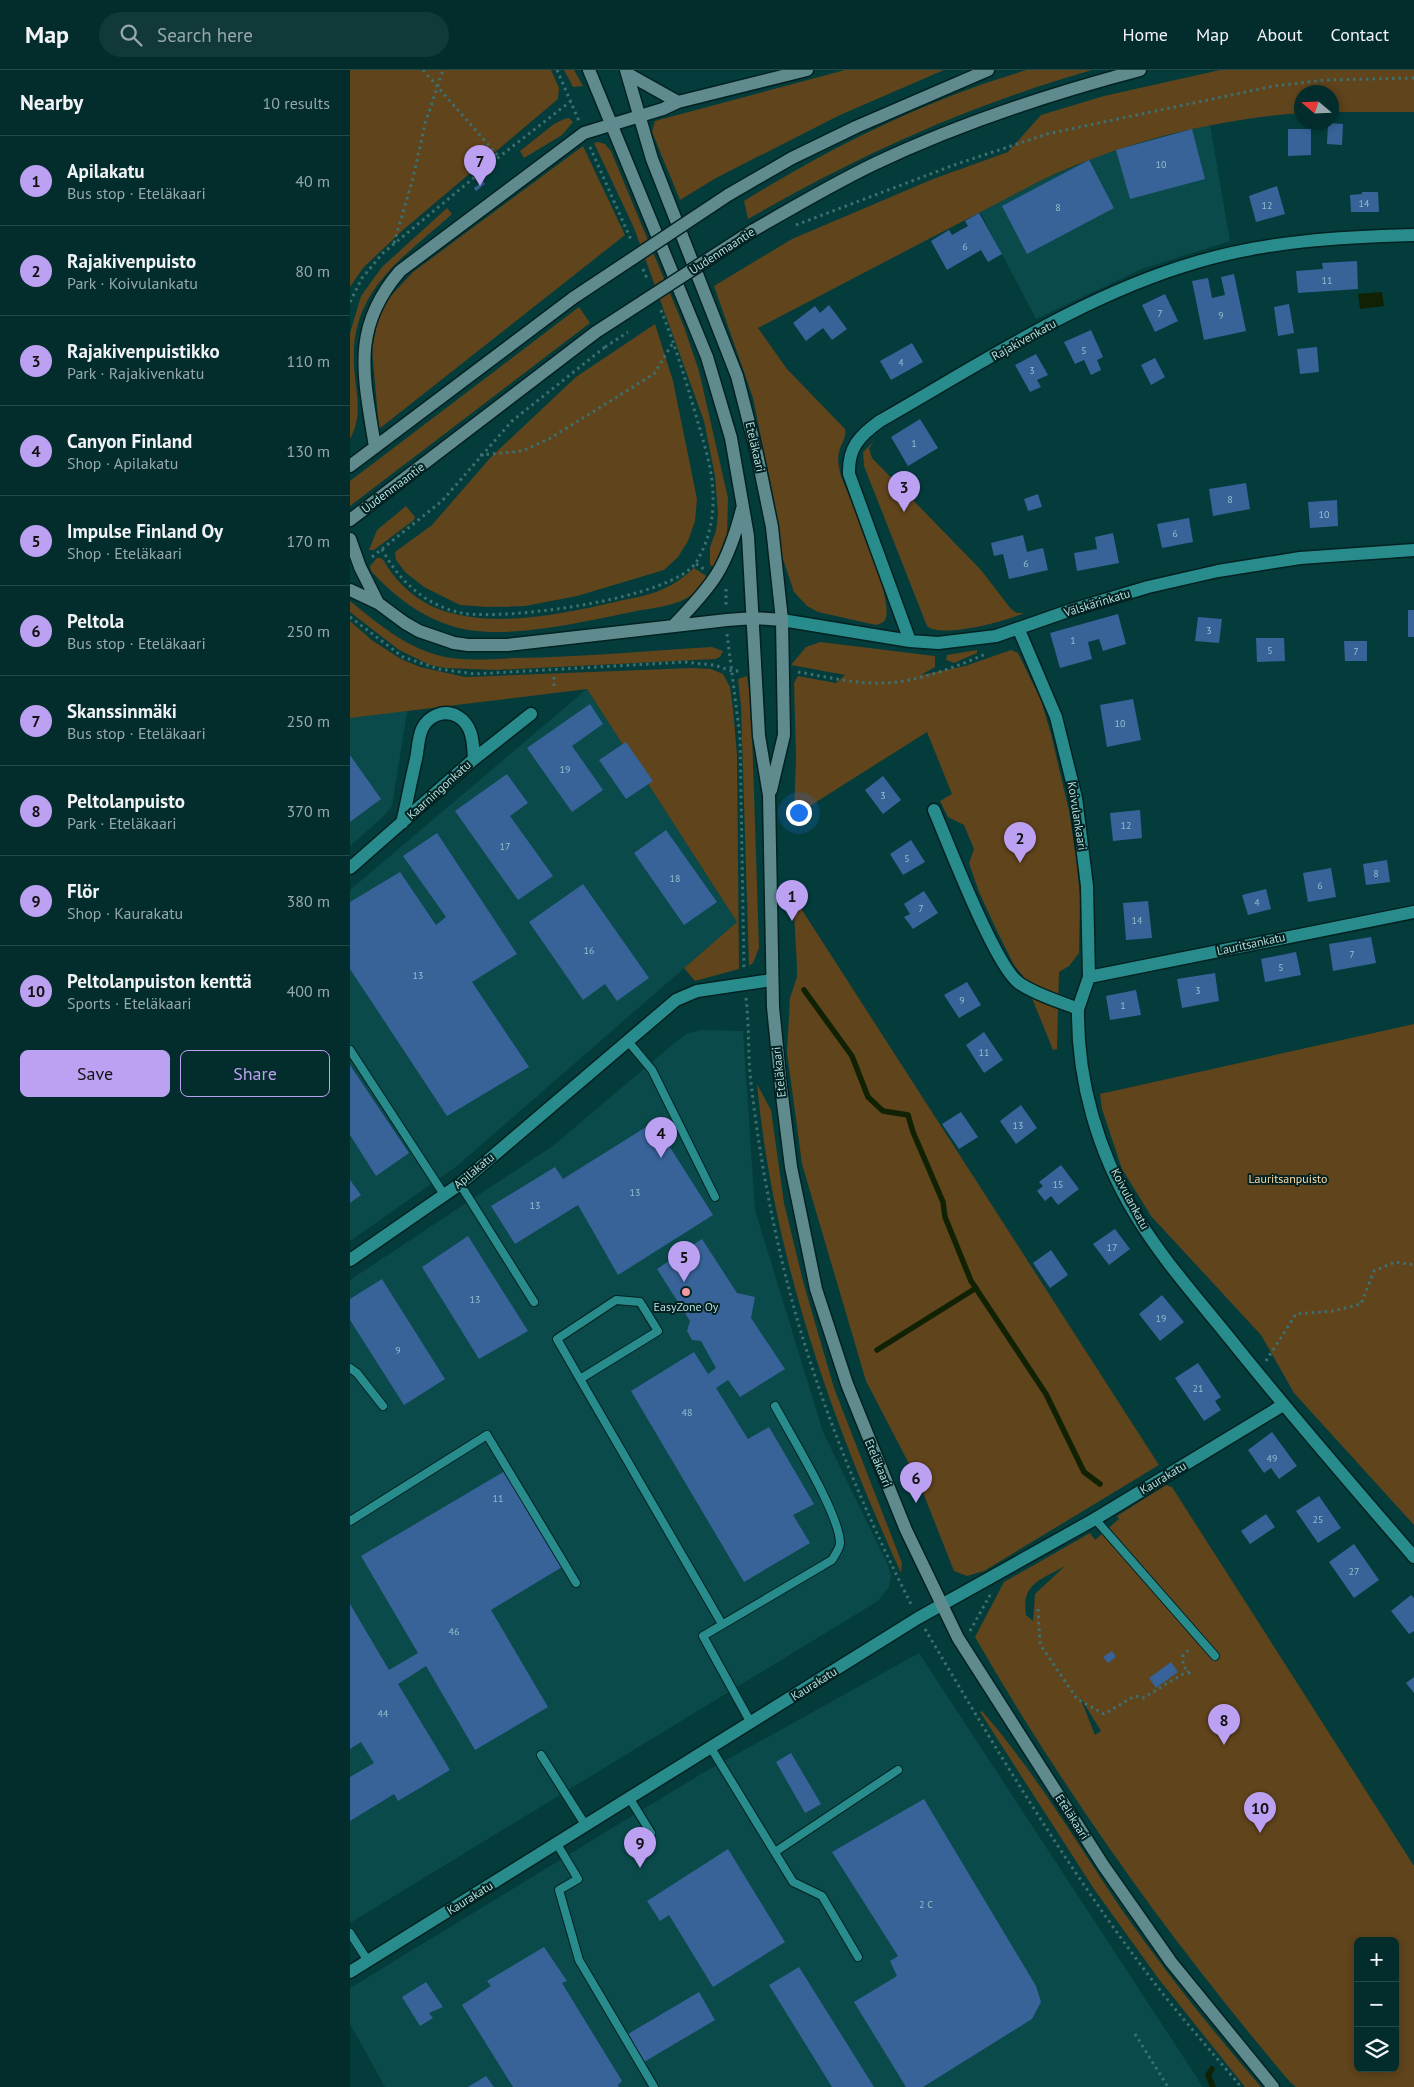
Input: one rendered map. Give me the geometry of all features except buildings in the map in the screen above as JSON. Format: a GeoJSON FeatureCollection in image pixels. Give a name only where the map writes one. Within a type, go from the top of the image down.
{"type":"FeatureCollection","features":[{"type":"Feature","properties":{"kind":"main road","name":"Eteläkaari"},"geometry":{"type":"LineString","coordinates":[[589,70],[707,357],[731,438],[748,536],[760,736],[769,795],[772,980],[779,1073],[791,1167],[816,1289],[863,1427],[940,1606],[958,1638],[1103,1865],[1171,1962],[1273,2087]]}},
{"type":"Feature","properties":{"kind":"main road"},"geometry":{"type":"LineString","coordinates":[[375,447],[362,352],[369,314],[380,294],[400,271],[569,142],[584,133],[663,109],[678,102],[807,70]]}},
{"type":"Feature","properties":{"kind":"main road"},"geometry":{"type":"LineString","coordinates":[[350,466],[573,298],[728,195],[792,158],[856,127],[988,70]]}},
{"type":"Feature","properties":{"kind":"main road","name":"Uudenmaantie"},"geometry":{"type":"LineString","coordinates":[[350,520],[596,332],[752,231],[872,165],[944,133],[1062,92],[1140,70]]}},
{"type":"Feature","properties":{"kind":"main road","name":"Eteläkaari"},"geometry":{"type":"LineString","coordinates":[[627,72],[638,116],[652,159],[737,376],[758,454],[772,527],[782,620],[784,735],[769,795]]}},
{"type":"Feature","properties":{"kind":"main road"},"geometry":{"type":"LineString","coordinates":[[627,72],[678,102]]}},
{"type":"Feature","properties":{"kind":"main road"},"geometry":{"type":"LineString","coordinates":[[673,626],[704,594],[717,577],[734,538],[743,504]]}},
{"type":"Feature","properties":{"kind":"main road"},"geometry":{"type":"LineString","coordinates":[[350,539],[360,567],[378,603]]}},
{"type":"Feature","properties":{"kind":"main road"},"geometry":{"type":"LineString","coordinates":[[350,590],[378,603],[405,623],[420,631],[454,643],[468,645],[507,645],[754,618],[782,620]]}},
{"type":"Feature","properties":{"kind":"street","name":"Rajakivenkatu"},"geometry":{"type":"LineString","coordinates":[[910,641],[849,474],[848,461],[852,449],[861,435],[880,421],[1040,330],[1090,304],[1148,279],[1198,262],[1315,239],[1414,235]]}},
{"type":"Feature","properties":{"kind":"street","name":"Välskärinkatu"},"geometry":{"type":"LineString","coordinates":[[782,620],[910,641],[938,643],[996,636],[1019,630],[1071,610],[1148,587],[1218,571],[1300,558],[1414,550]]}},
{"type":"Feature","properties":{"kind":"street","name":"Koivulankaari"},"geometry":{"type":"LineString","coordinates":[[1019,630],[1056,717],[1076,798],[1087,886],[1089,977],[1078,1009]]}},
{"type":"Feature","properties":{"kind":"street"},"geometry":{"type":"LineString","coordinates":[[402,823],[422,730],[432,717],[444,713],[453,714],[469,726],[474,760]]}},
{"type":"Feature","properties":{"kind":"street","name":"Kaarningonkatu"},"geometry":{"type":"LineString","coordinates":[[350,868],[474,760],[531,714]]}},
{"type":"Feature","properties":{"kind":"street"},"geometry":{"type":"LineString","coordinates":[[934,810],[992,942],[1005,966],[1017,982],[1078,1009]]}},
{"type":"Feature","properties":{"kind":"street","name":"Lauritsankatu"},"geometry":{"type":"LineString","coordinates":[[1089,977],[1414,912]]}},
{"type":"Feature","properties":{"kind":"street","name":"Apilakatu"},"geometry":{"type":"LineString","coordinates":[[350,1260],[445,1196],[626,1040],[676,1000],[697,991],[772,980]]}},
{"type":"Feature","properties":{"kind":"street","name":"Koivulankatu"},"geometry":{"type":"LineString","coordinates":[[1078,1009],[1078,1034],[1083,1076],[1090,1108],[1119,1182],[1135,1214],[1157,1248],[1283,1405],[1414,1557]]}},
{"type":"Feature","properties":{"kind":"street","name":"Kaurakatu"},"geometry":{"type":"LineString","coordinates":[[350,1972],[918,1618],[1095,1519],[1283,1405]]}},
{"type":"Feature","properties":{"kind":"lane"},"geometry":{"type":"LineString","coordinates":[[626,1040],[652,1070],[715,1196]]}},
{"type":"Feature","properties":{"kind":"lane"},"geometry":{"type":"LineString","coordinates":[[350,1050],[445,1196]]}},
{"type":"Feature","properties":{"kind":"lane"},"geometry":{"type":"LineString","coordinates":[[460,1184],[534,1302]]}},
{"type":"Feature","properties":{"kind":"lane"},"geometry":{"type":"LineString","coordinates":[[580,1379],[658,1331],[640,1302],[616,1300],[557,1339],[580,1379],[722,1624]]}},
{"type":"Feature","properties":{"kind":"lane"},"geometry":{"type":"LineString","coordinates":[[350,1368],[357,1373],[383,1406]]}},
{"type":"Feature","properties":{"kind":"lane"},"geometry":{"type":"LineString","coordinates":[[751,1723],[703,1636],[832,1560],[840,1545],[838,1531],[824,1498],[775,1406]]}},
{"type":"Feature","properties":{"kind":"lane"},"geometry":{"type":"LineString","coordinates":[[350,1521],[487,1435],[576,1583]]}},
{"type":"Feature","properties":{"kind":"lane"},"geometry":{"type":"LineString","coordinates":[[1095,1519],[1216,1656]]}},
{"type":"Feature","properties":{"kind":"lane"},"geometry":{"type":"LineString","coordinates":[[711,1748],[793,1882],[822,1896],[858,1957]]}},
{"type":"Feature","properties":{"kind":"lane"},"geometry":{"type":"LineString","coordinates":[[541,1755],[586,1826]]}},
{"type":"Feature","properties":{"kind":"lane"},"geometry":{"type":"LineString","coordinates":[[775,1852],[898,1770]]}},
{"type":"Feature","properties":{"kind":"lane"},"geometry":{"type":"LineString","coordinates":[[630,1799],[651,1833]]}},
{"type":"Feature","properties":{"kind":"lane"},"geometry":{"type":"LineString","coordinates":[[557,1844],[578,1879],[559,1890],[579,1960],[654,2087]]}},
{"type":"Feature","properties":{"kind":"lane"},"geometry":{"type":"LineString","coordinates":[[350,1934],[368,1961]]}},
{"type":"Feature","properties":{"kind":"path"},"geometry":{"type":"LineString","coordinates":[[423,70],[499,157]]}},
{"type":"Feature","properties":{"kind":"path"},"geometry":{"type":"LineString","coordinates":[[394,244],[413,178],[425,124],[443,70]]}},
{"type":"Feature","properties":{"kind":"path"},"geometry":{"type":"LineString","coordinates":[[350,302],[371,266],[394,244],[499,157],[571,102],[557,70]]}},
{"type":"Feature","properties":{"kind":"path"},"geometry":{"type":"LineString","coordinates":[[788,229],[954,164],[1046,134],[1274,86],[1324,80],[1414,78]]}},
{"type":"Feature","properties":{"kind":"path"},"geometry":{"type":"LineString","coordinates":[[592,149],[635,250]]}},
{"type":"Feature","properties":{"kind":"path"},"geometry":{"type":"LineString","coordinates":[[643,268],[650,286]]}},
{"type":"Feature","properties":{"kind":"path"},"geometry":{"type":"LineString","coordinates":[[382,548],[397,574],[422,595],[461,612],[484,615],[577,606],[644,592],[670,581],[696,564],[711,524],[714,496],[710,465],[674,341],[658,304]]}},
{"type":"Feature","properties":{"kind":"path"},"geometry":{"type":"LineString","coordinates":[[480,455],[522,451],[549,439],[654,374],[674,341]]}},
{"type":"Feature","properties":{"kind":"path"},"geometry":{"type":"LineString","coordinates":[[360,567],[442,501],[512,420],[605,347]]}},
{"type":"Feature","properties":{"kind":"path"},"geometry":{"type":"LineString","coordinates":[[726,583],[726,602]]}},
{"type":"Feature","properties":{"kind":"path"},"geometry":{"type":"LineString","coordinates":[[350,617],[403,657],[439,669],[475,674],[684,662],[714,665],[732,671]]}},
{"type":"Feature","properties":{"kind":"path"},"geometry":{"type":"LineString","coordinates":[[793,671],[870,683],[898,682],[944,671],[987,654],[996,636]]}},
{"type":"Feature","properties":{"kind":"path"},"geometry":{"type":"LineString","coordinates":[[728,654],[732,671],[740,737],[744,983],[750,1073],[779,1248],[820,1392],[852,1476],[918,1618],[1021,1788],[1075,1871],[1156,1985],[1241,2087]]}},
{"type":"Feature","properties":{"kind":"path"},"geometry":{"type":"LineString","coordinates":[[554,678],[554,690]]}},
{"type":"Feature","properties":{"kind":"path"},"geometry":{"type":"LineString","coordinates":[[1258,1374],[1296,1314],[1333,1311],[1360,1304],[1374,1272],[1395,1262],[1414,1265]]}},
{"type":"Feature","properties":{"kind":"path"},"geometry":{"type":"LineString","coordinates":[[972,1629],[1002,1572]]}},
{"type":"Feature","properties":{"kind":"path"},"geometry":{"type":"LineString","coordinates":[[1038,1609],[1040,1644],[1078,1699],[1104,1714],[1135,1696],[1143,1698],[1189,1673],[1183,1665],[1183,1655],[1201,1640]]}},
{"type":"Feature","properties":{"kind":"path"},"geometry":{"type":"LineString","coordinates":[[1135,2034],[1168,2087]]}},
{"type":"Feature","properties":{"kind":"shaded area"},"geometry":{"type":"Polygon","coordinates":[[[1210,125],[1230,241],[1142,269],[1036,319],[980,212],[1040,181],[1098,156],[1153,139],[1210,125]]]}},
{"type":"Feature","properties":{"kind":"shaded area"},"geometry":{"type":"Polygon","coordinates":[[[1382,292],[1384,306],[1360,309],[1358,294],[1382,292]]]}},
{"type":"Feature","properties":{"kind":"shaded area"},"geometry":{"type":"Polygon","coordinates":[[[587,689],[737,922],[457,1166],[350,1241],[350,890],[587,689]]]}},
{"type":"Feature","properties":{"kind":"shaded area"},"geometry":{"type":"Polygon","coordinates":[[[408,706],[392,806],[384,816],[350,846],[350,714],[408,706]]]}},
{"type":"Feature","properties":{"kind":"shaded area"},"geometry":{"type":"Polygon","coordinates":[[[701,1030],[743,1031],[755,1210],[823,1432],[888,1565],[891,1576],[889,1587],[878,1601],[350,1923],[350,1280],[554,1145],[678,1040],[688,1033],[701,1030]]]}},
{"type":"Feature","properties":{"kind":"shaded area"},"geometry":{"type":"Polygon","coordinates":[[[919,1653],[1203,2087],[385,2087],[350,2024],[350,1988],[701,1774],[919,1653]]]}},
{"type":"Feature","properties":{"kind":"green space"},"geometry":{"type":"Polygon","coordinates":[[[350,70],[551,70],[559,88],[558,99],[403,230],[363,268],[350,287],[350,70]]]}},
{"type":"Feature","properties":{"kind":"green space"},"geometry":{"type":"Polygon","coordinates":[[[564,70],[574,70],[583,86],[573,87],[564,70]]]}},
{"type":"Feature","properties":{"kind":"green space"},"geometry":{"type":"Polygon","coordinates":[[[845,70],[944,70],[840,115],[716,178],[680,200],[652,132],[655,121],[845,70]]]}},
{"type":"Feature","properties":{"kind":"green space"},"geometry":{"type":"Polygon","coordinates":[[[1027,70],[1092,70],[1001,99],[916,134],[832,173],[748,219],[744,201],[812,161],[917,110],[953,95],[1027,70]]]}},
{"type":"Feature","properties":{"kind":"green space"},"geometry":{"type":"Polygon","coordinates":[[[1220,70],[1414,70],[1414,112],[1339,112],[1339,85],[1294,85],[1294,114],[1200,127],[1135,144],[1071,167],[1040,181],[758,328],[787,369],[845,429],[845,438],[838,455],[841,476],[878,572],[887,609],[885,620],[876,625],[818,612],[807,606],[794,592],[781,553],[775,506],[753,398],[714,286],[792,239],[933,179],[1008,152],[1041,115],[1104,96],[1220,70]]]}},
{"type":"Feature","properties":{"kind":"green space"},"geometry":{"type":"Polygon","coordinates":[[[569,118],[573,122],[562,135],[524,158],[520,151],[554,124],[569,118]]]}},
{"type":"Feature","properties":{"kind":"green space"},"geometry":{"type":"Polygon","coordinates":[[[594,143],[605,144],[611,151],[684,327],[699,371],[728,498],[727,534],[714,567],[710,565],[710,547],[716,531],[718,514],[715,476],[704,421],[634,228],[594,143]]]}},
{"type":"Feature","properties":{"kind":"green space"},"geometry":{"type":"Polygon","coordinates":[[[583,146],[625,235],[379,429],[372,348],[377,323],[387,300],[413,272],[583,146]]]}},
{"type":"Feature","properties":{"kind":"green space"},"geometry":{"type":"Polygon","coordinates":[[[447,208],[452,214],[415,246],[383,278],[370,296],[361,316],[355,338],[354,364],[358,411],[357,421],[350,439],[350,333],[361,296],[382,267],[447,208]]]}},
{"type":"Feature","properties":{"kind":"green space"},"geometry":{"type":"Polygon","coordinates":[[[579,307],[590,323],[350,506],[350,481],[579,307]]]}},
{"type":"Feature","properties":{"kind":"green space"},"geometry":{"type":"Polygon","coordinates":[[[655,324],[673,381],[697,499],[695,521],[688,541],[678,557],[664,570],[577,596],[525,606],[487,607],[460,605],[424,587],[405,572],[396,560],[395,552],[432,525],[491,457],[576,377],[655,324]]]}},
{"type":"Feature","properties":{"kind":"green space"},"geometry":{"type":"Polygon","coordinates":[[[875,440],[869,448],[872,458],[981,570],[1011,609],[1017,613],[1024,613],[990,624],[959,630],[934,630],[927,626],[864,466],[863,452],[875,440]]]}},
{"type":"Feature","properties":{"kind":"green space"},"geometry":{"type":"Polygon","coordinates":[[[406,506],[415,517],[414,520],[374,550],[369,550],[377,530],[406,506]]]}},
{"type":"Feature","properties":{"kind":"green space"},"geometry":{"type":"Polygon","coordinates":[[[377,558],[381,558],[384,561],[402,585],[426,603],[444,611],[486,618],[508,619],[552,615],[639,597],[672,585],[694,568],[708,577],[699,589],[690,596],[667,605],[590,621],[543,628],[519,631],[475,631],[455,627],[431,618],[399,598],[371,571],[370,566],[377,558]]]}},
{"type":"Feature","properties":{"kind":"green space"},"geometry":{"type":"Polygon","coordinates":[[[350,601],[380,625],[402,639],[425,651],[456,659],[563,656],[712,647],[723,651],[720,657],[715,659],[496,670],[445,668],[430,665],[399,650],[350,612],[350,601]]]}},
{"type":"Feature","properties":{"kind":"green space"},"geometry":{"type":"Polygon","coordinates":[[[350,621],[373,641],[401,659],[420,667],[465,677],[692,668],[711,669],[723,674],[730,687],[737,755],[739,969],[695,981],[684,968],[737,922],[587,689],[350,718],[350,621]]]}},
{"type":"Feature","properties":{"kind":"green space"},"geometry":{"type":"Polygon","coordinates":[[[820,642],[935,656],[935,667],[921,675],[965,666],[1011,650],[1018,653],[1041,700],[1051,734],[1069,811],[1080,896],[1079,953],[1069,966],[1059,972],[1057,1049],[1053,1050],[1023,976],[1014,965],[979,892],[969,863],[974,849],[964,825],[948,817],[940,801],[952,794],[927,732],[794,816],[796,757],[794,683],[798,676],[836,683],[845,675],[791,665],[806,647],[820,642]]]}},
{"type":"Feature","properties":{"kind":"green space"},"geometry":{"type":"Polygon","coordinates":[[[977,650],[977,653],[954,663],[946,660],[947,655],[977,650]]]}},
{"type":"Feature","properties":{"kind":"green space"},"geometry":{"type":"Polygon","coordinates":[[[747,676],[751,702],[759,948],[753,963],[749,966],[741,707],[738,679],[747,676]]]}},
{"type":"Feature","properties":{"kind":"green space"},"geometry":{"type":"Polygon","coordinates":[[[793,896],[1159,1465],[984,1571],[967,1576],[954,1571],[920,1485],[866,1381],[802,1164],[787,1052],[790,998],[797,977],[793,896]]]}},
{"type":"Feature","properties":{"kind":"green space","name":"Lauritsanpuisto"},"geometry":{"type":"Polygon","coordinates":[[[1414,1024],[1414,1525],[1294,1393],[1261,1335],[1151,1216],[1122,1169],[1102,1109],[1100,1094],[1414,1024]]]}},
{"type":"Feature","properties":{"kind":"green space"},"geometry":{"type":"Polygon","coordinates":[[[757,1084],[771,1110],[784,1203],[803,1281],[834,1388],[902,1563],[901,1573],[851,1455],[828,1395],[808,1334],[776,1210],[757,1084]]]}},
{"type":"Feature","properties":{"kind":"green space"},"geometry":{"type":"Polygon","coordinates":[[[1166,1485],[1172,1487],[1414,1866],[1414,2087],[1296,2087],[1290,2082],[1204,1976],[1122,1867],[1046,1754],[975,1637],[1004,1582],[1090,1533],[1095,1540],[1119,1519],[1117,1516],[1166,1485]],[[1065,1566],[1041,1579],[1030,1589],[1025,1604],[1026,1615],[1033,1621],[1035,1594],[1065,1566]],[[1080,1697],[1095,1735],[1101,1731],[1080,1697]]]}},
{"type":"Feature","properties":{"kind":"green space"},"geometry":{"type":"Polygon","coordinates":[[[982,1711],[1038,1783],[1122,1910],[1155,1956],[1261,2087],[1245,2087],[1158,1978],[1094,1889],[980,1712],[982,1711]]]}},
{"type":"Feature","properties":{"kind":"waterway"},"geometry":{"type":"LineString","coordinates":[[804,990],[852,1056],[868,1097],[883,1111],[908,1115],[913,1132],[943,1202],[945,1217],[971,1281],[1046,1394],[1084,1472],[1100,1484]]}},
{"type":"Feature","properties":{"kind":"waterway"},"geometry":{"type":"LineString","coordinates":[[877,1350],[976,1288]]}},
{"type":"Feature","properties":{"kind":"waterway"},"geometry":{"type":"LineString","coordinates":[[1212,2069],[1208,2075],[1213,2087]]}},
{"type":"Feature","properties":{"kind":"place","name":"Skanssinmäki"},"geometry":{"type":"Point","coordinates":[480,186]}},
{"type":"Feature","properties":{"kind":"place","name":"Rajakivenpuistikko"},"geometry":{"type":"Point","coordinates":[904,512]}},
{"type":"Feature","properties":{"kind":"place","name":"Rajakivenpuisto"},"geometry":{"type":"Point","coordinates":[1020,863]}},
{"type":"Feature","properties":{"kind":"place","name":"Apilakatu"},"geometry":{"type":"Point","coordinates":[792,921]}},
{"type":"Feature","properties":{"kind":"place","name":"Canyon Finland"},"geometry":{"type":"Point","coordinates":[661,1158]}},
{"type":"Feature","properties":{"kind":"place","name":"Impulse Finland Oy"},"geometry":{"type":"Point","coordinates":[684,1282]}},
{"type":"Feature","properties":{"kind":"place","name":"EasyZone Oy"},"geometry":{"type":"Point","coordinates":[686,1292]}},
{"type":"Feature","properties":{"kind":"place","name":"Peltola"},"geometry":{"type":"Point","coordinates":[916,1503]}},
{"type":"Feature","properties":{"kind":"place","name":"Peltolanpuisto"},"geometry":{"type":"Point","coordinates":[1224,1745]}},
{"type":"Feature","properties":{"kind":"place","name":"Peltolanpuiston kenttä"},"geometry":{"type":"Point","coordinates":[1260,1833]}},
{"type":"Feature","properties":{"kind":"place","name":"Flör"},"geometry":{"type":"Point","coordinates":[640,1868]}}]}
